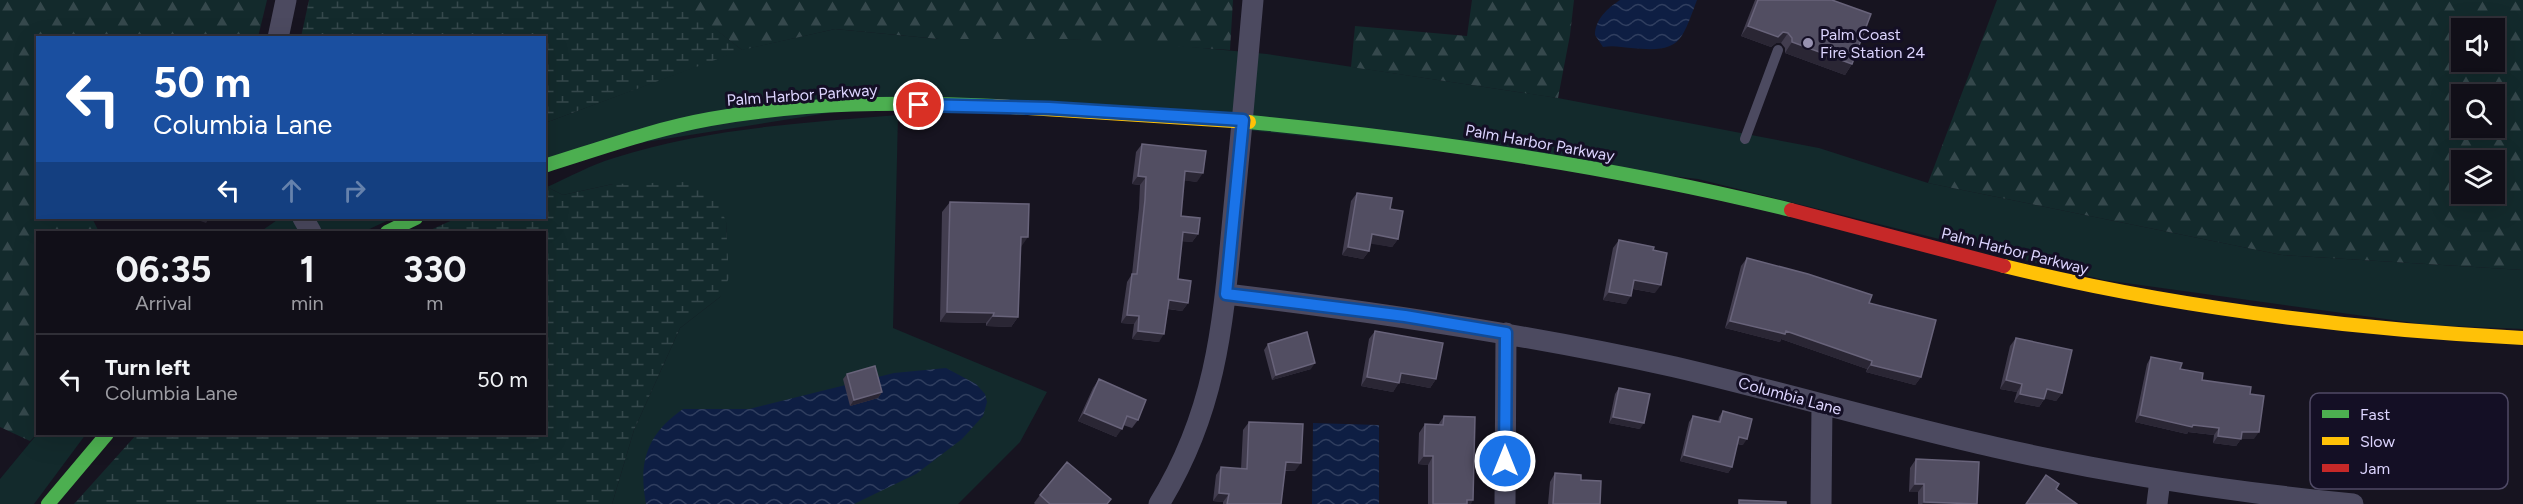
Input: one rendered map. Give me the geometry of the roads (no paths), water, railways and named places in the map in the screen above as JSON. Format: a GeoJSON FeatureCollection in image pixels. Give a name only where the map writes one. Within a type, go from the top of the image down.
{"type":"FeatureCollection","features":[{"type":"Feature","properties":{"kind":"street"},"geometry":{"type":"LineString","coordinates":[[278,36],[286,0]]}},
{"type":"Feature","properties":{"kind":"street"},"geometry":{"type":"LineString","coordinates":[[1159,504],[1180,467],[1205,407],[1218,354],[1226,294],[1253,0]]}},
{"type":"Feature","properties":{"kind":"street","name":"Palm Harbor Parkway"},"geometry":{"type":"LineString","coordinates":[[546,165],[709,119],[812,107],[919,105],[1013,107],[1243,120],[1475,147],[1696,188],[2102,289],[2251,315],[2429,334],[2523,338]]}},
{"type":"Feature","properties":{"kind":"street"},"geometry":{"type":"LineString","coordinates":[[389,231],[414,219]]}},
{"type":"Feature","properties":{"kind":"street","name":"Columbia Lane"},"geometry":{"type":"LineString","coordinates":[[1226,294],[1416,318],[1506,333],[1674,367],[1994,447],[2160,480],[2353,504]]}},
{"type":"Feature","properties":{"kind":"street"},"geometry":{"type":"LineString","coordinates":[[1505,504],[1506,333]]}},
{"type":"Feature","properties":{"kind":"street"},"geometry":{"type":"LineString","coordinates":[[1821,504],[1822,404]]}},
{"type":"Feature","properties":{"kind":"street"},"geometry":{"type":"LineString","coordinates":[[48,504],[106,435]]}},
{"type":"Feature","properties":{"kind":"street"},"geometry":{"type":"LineString","coordinates":[[2157,504],[2160,480]]}},
{"type":"Feature","properties":{"kind":"lane"},"geometry":{"type":"LineString","coordinates":[[1745,139],[1778,50]]}},
{"type":"Feature","properties":{"kind":"water"},"geometry":{"type":"Polygon","coordinates":[[[1620,0],[1697,0],[1682,35],[1669,46],[1660,49],[1603,47],[1595,35],[1597,24],[1607,10],[1620,0]]]}},
{"type":"Feature","properties":{"kind":"water"},"geometry":{"type":"Polygon","coordinates":[[[946,368],[976,384],[985,394],[987,402],[983,416],[962,439],[916,474],[854,504],[646,504],[643,475],[648,450],[661,428],[683,409],[749,409],[894,373],[946,368]]]}},
{"type":"Feature","properties":{"kind":"water"},"geometry":{"type":"Polygon","coordinates":[[[1313,423],[1379,425],[1379,504],[1312,504],[1313,423]]]}},
{"type":"Feature","properties":{"kind":"place","name":"Palm Coast Fire Station 24"},"geometry":{"type":"Point","coordinates":[1808,43]}}]}
